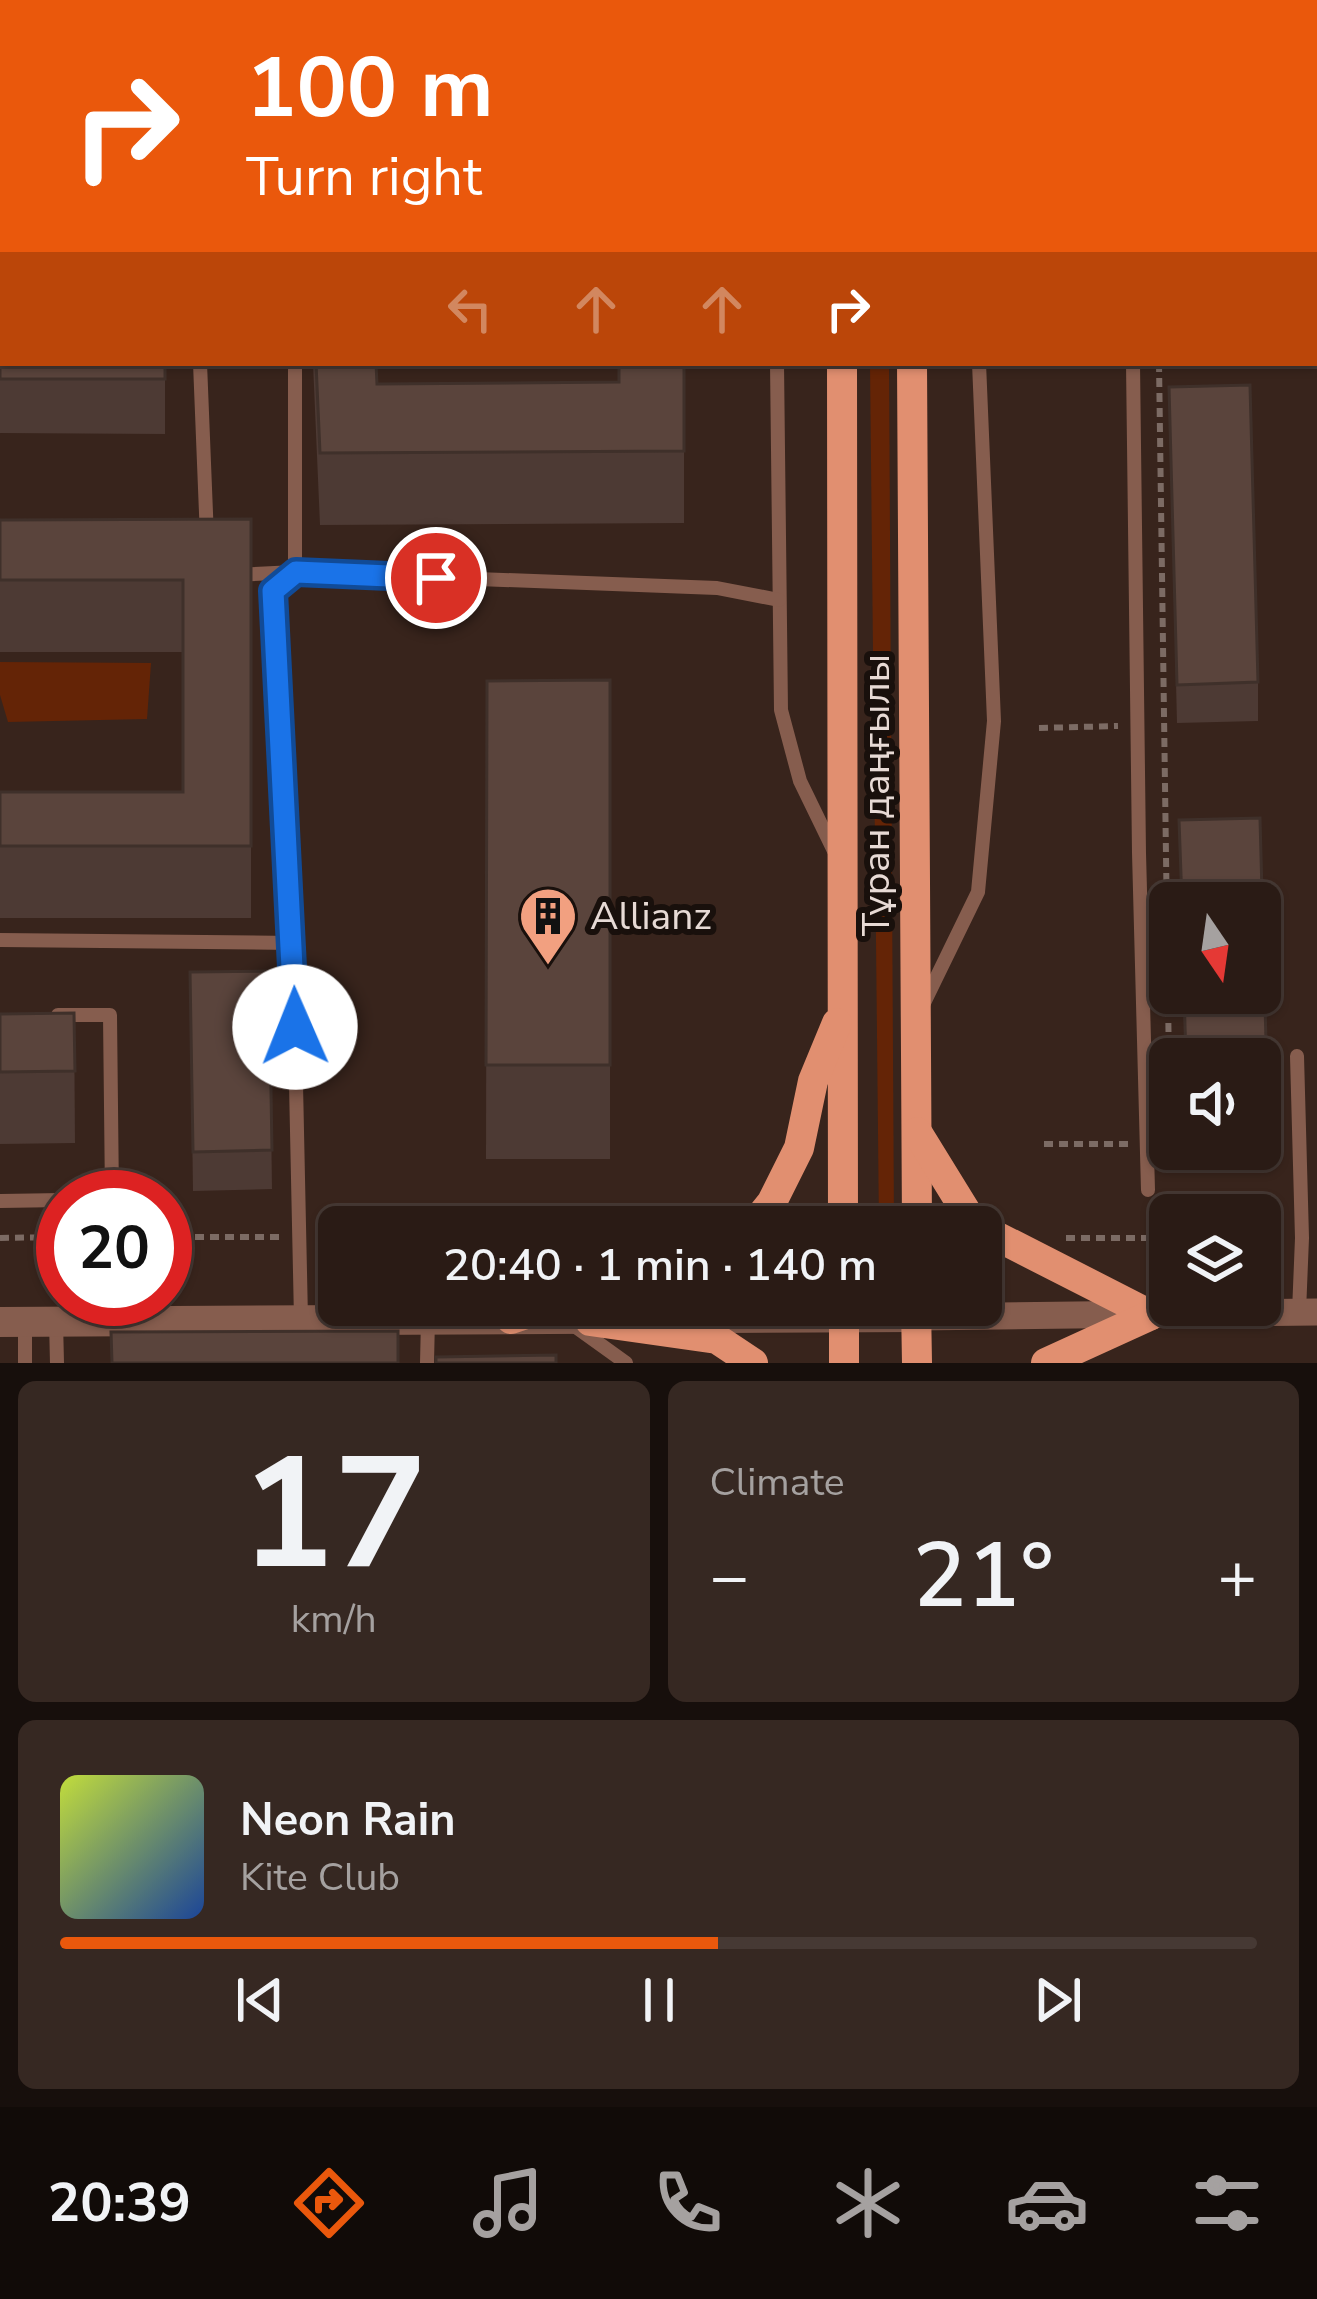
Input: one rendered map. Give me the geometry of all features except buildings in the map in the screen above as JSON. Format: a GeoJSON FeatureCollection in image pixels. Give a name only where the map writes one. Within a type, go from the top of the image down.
{"type":"FeatureCollection","features":[{"type":"Feature","properties":{"kind":"main road","name":"Тұран даңғылы"},"geometry":{"type":"LineString","coordinates":[[842,366],[843,1206]]}},
{"type":"Feature","properties":{"kind":"main road","name":"Тұран даңғылы"},"geometry":{"type":"LineString","coordinates":[[912,366],[917,1206]]}},
{"type":"Feature","properties":{"kind":"main road"},"geometry":{"type":"LineString","coordinates":[[764,1206],[772,1202],[799,1148],[813,1081],[842,1012]]}},
{"type":"Feature","properties":{"kind":"main road"},"geometry":{"type":"LineString","coordinates":[[916,1131],[970,1218],[1149,1314]]}},
{"type":"Feature","properties":{"kind":"main road"},"geometry":{"type":"LineString","coordinates":[[1046,1363],[1149,1316]]}},
{"type":"Feature","properties":{"kind":"main road"},"geometry":{"type":"LineString","coordinates":[[637,1326],[717,1339],[753,1363]]}},
{"type":"Feature","properties":{"kind":"main road"},"geometry":{"type":"LineString","coordinates":[[844,1326],[844,1363]]}},
{"type":"Feature","properties":{"kind":"main road"},"geometry":{"type":"LineString","coordinates":[[916,1326],[917,1363]]}},
{"type":"Feature","properties":{"kind":"street"},"geometry":{"type":"LineString","coordinates":[[1002,1312],[1149,1315]]}},
{"type":"Feature","properties":{"kind":"street"},"geometry":{"type":"LineString","coordinates":[[192,1314],[318,1319]]}},
{"type":"Feature","properties":{"kind":"lane"},"geometry":{"type":"LineString","coordinates":[[200,366],[207,553]]}},
{"type":"Feature","properties":{"kind":"lane"},"geometry":{"type":"LineString","coordinates":[[295,366],[296,572]]}},
{"type":"Feature","properties":{"kind":"lane"},"geometry":{"type":"LineString","coordinates":[[777,366],[781,710],[800,782],[841,866]]}},
{"type":"Feature","properties":{"kind":"lane"},"geometry":{"type":"LineString","coordinates":[[916,1021],[978,892],[994,721],[979,366]]}},
{"type":"Feature","properties":{"kind":"lane"},"geometry":{"type":"LineString","coordinates":[[1133,366],[1148,1190]]}},
{"type":"Feature","properties":{"kind":"lane"},"geometry":{"type":"LineString","coordinates":[[296,572],[273,591],[293,943],[301,1319]]}},
{"type":"Feature","properties":{"kind":"lane"},"geometry":{"type":"LineString","coordinates":[[208,577],[296,572],[717,588],[779,600]]}},
{"type":"Feature","properties":{"kind":"lane"},"geometry":{"type":"LineString","coordinates":[[0,940],[293,943]]}},
{"type":"Feature","properties":{"kind":"lane"},"geometry":{"type":"LineString","coordinates":[[44,1015],[110,1015],[112,1170]]}},
{"type":"Feature","properties":{"kind":"lane"},"geometry":{"type":"LineString","coordinates":[[1297,1056],[1308,1312]]}},
{"type":"Feature","properties":{"kind":"lane"},"geometry":{"type":"LineString","coordinates":[[0,1201],[36,1200]]}},
{"type":"Feature","properties":{"kind":"lane"},"geometry":{"type":"LineString","coordinates":[[25,1363],[27,1322]]}},
{"type":"Feature","properties":{"kind":"lane"},"geometry":{"type":"LineString","coordinates":[[27,1322],[57,1363]]}},
{"type":"Feature","properties":{"kind":"lane"},"geometry":{"type":"LineString","coordinates":[[427,1363],[428,1326]]}},
{"type":"Feature","properties":{"kind":"lane"},"geometry":{"type":"LineString","coordinates":[[582,1326],[626,1363]]}},
{"type":"Feature","properties":{"kind":"path"},"geometry":{"type":"LineString","coordinates":[[1160,366],[1169,1038]]}},
{"type":"Feature","properties":{"kind":"path"},"geometry":{"type":"LineString","coordinates":[[1040,728],[1164,724]]}},
{"type":"Feature","properties":{"kind":"path"},"geometry":{"type":"LineString","coordinates":[[1044,1144],[1146,1144]]}},
{"type":"Feature","properties":{"kind":"path"},"geometry":{"type":"LineString","coordinates":[[0,1238],[36,1237]]}},
{"type":"Feature","properties":{"kind":"path"},"geometry":{"type":"LineString","coordinates":[[192,1237],[318,1237]]}},
{"type":"Feature","properties":{"kind":"path"},"geometry":{"type":"LineString","coordinates":[[1052,1238],[1149,1238]]}},
{"type":"Feature","properties":{"kind":"shaded area"},"geometry":{"type":"Polygon","coordinates":[[[870,366],[889,366],[894,1206],[879,1206],[870,366]]]}},
{"type":"Feature","properties":{"kind":"shaded area"},"geometry":{"type":"Polygon","coordinates":[[[0,662],[151,663],[147,719],[8,722],[0,695],[0,662]]]}},
{"type":"Feature","properties":{"kind":"place","name":"Allianz"},"geometry":{"type":"Point","coordinates":[548,967]}},
{"type":"Feature","properties":{"kind":"route"},"geometry":{"type":"LineString","coordinates":[[295,1027],[273,591],[296,572],[436,578]]}}]}
